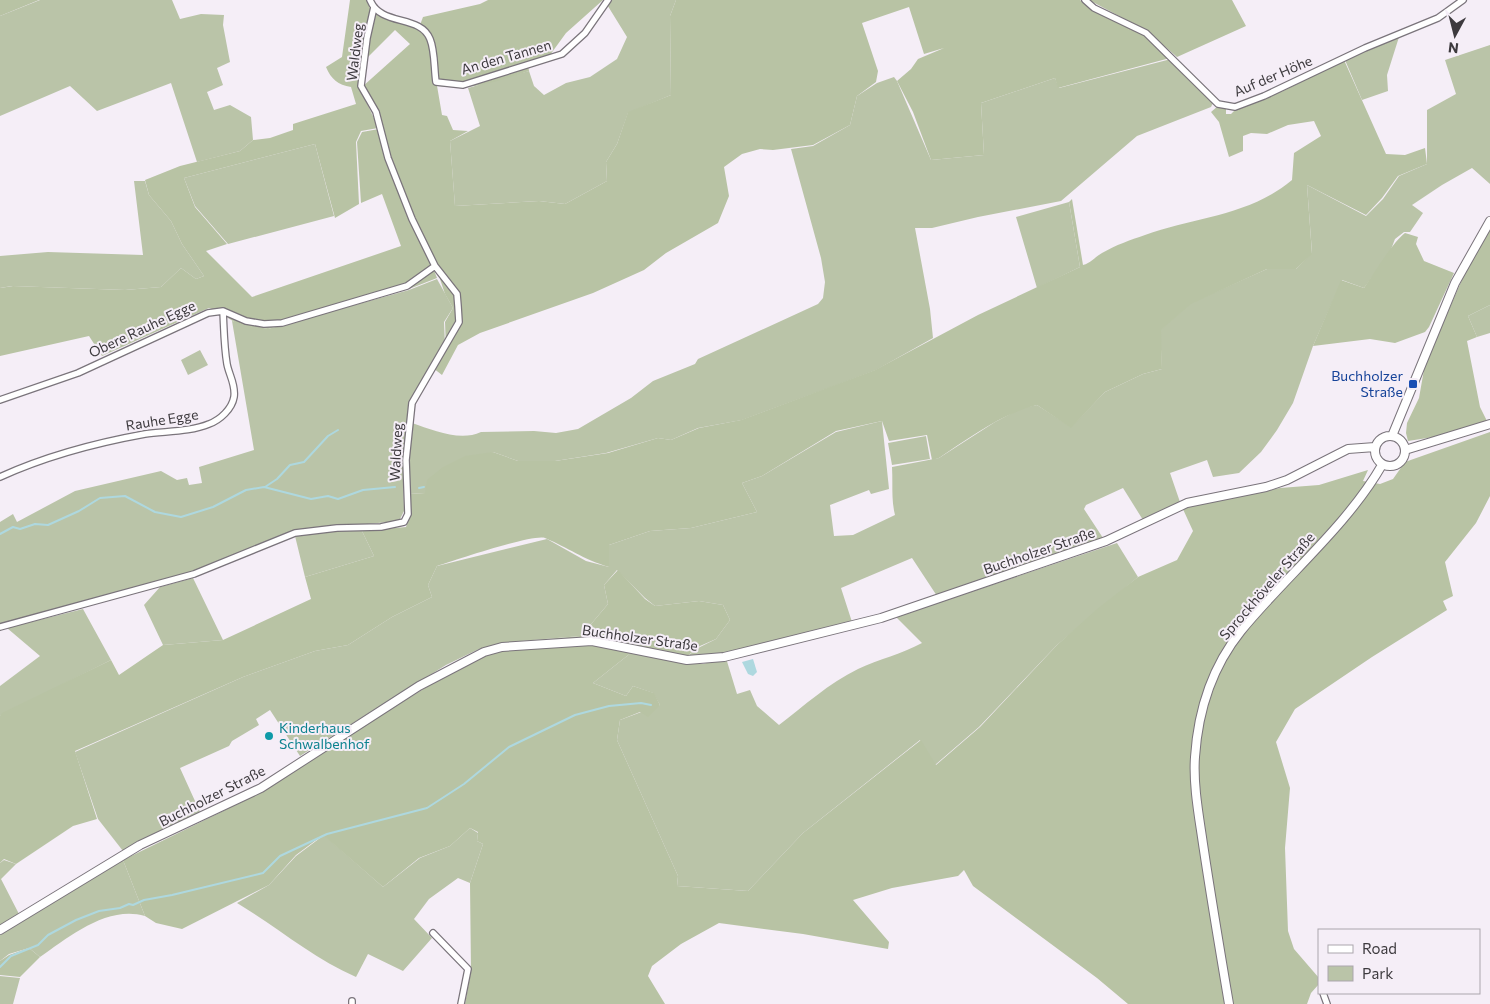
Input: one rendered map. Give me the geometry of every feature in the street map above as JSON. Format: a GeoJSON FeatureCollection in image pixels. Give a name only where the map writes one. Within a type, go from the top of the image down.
{"type":"FeatureCollection","features":[{"type":"Feature","properties":{"kind":"street","name":"Waldweg"},"geometry":{"type":"LineString","coordinates":[[0,627],[194,574],[295,533],[337,528],[381,527],[404,522],[408,514],[406,460],[412,403],[459,322],[457,294],[435,266],[412,219],[388,158],[376,112],[361,86],[367,38],[374,7],[370,0]]}},
{"type":"Feature","properties":{"kind":"street","name":"An den Tannen"},"geometry":{"type":"LineString","coordinates":[[374,7],[386,17],[418,26],[430,38],[436,82],[463,85],[562,54],[586,33],[608,0]]}},
{"type":"Feature","properties":{"kind":"street","name":"Auf der Höhe"},"geometry":{"type":"LineString","coordinates":[[1085,0],[1094,8],[1146,33],[1218,104],[1229,107],[1264,96],[1366,48],[1429,23],[1463,0]]}},
{"type":"Feature","properties":{"kind":"street"},"geometry":{"type":"LineString","coordinates":[[1392,436],[1455,282],[1490,221]]}},
{"type":"Feature","properties":{"kind":"street"},"geometry":{"type":"LineString","coordinates":[[223,311],[246,321],[264,324],[282,323],[407,286],[435,266]]}},
{"type":"Feature","properties":{"kind":"street","name":"Obere Rauhe Egge"},"geometry":{"type":"LineString","coordinates":[[0,400],[78,373],[208,313],[223,311]]}},
{"type":"Feature","properties":{"kind":"street","name":"Rauhe Egge"},"geometry":{"type":"LineString","coordinates":[[0,477],[83,448],[146,434],[206,425],[218,419],[227,411],[234,397],[234,387],[225,353],[223,311]]}},
{"type":"Feature","properties":{"kind":"street"},"geometry":{"type":"LineString","coordinates":[[1405,450],[1490,424]]}},
{"type":"Feature","properties":{"kind":"street"},"geometry":{"type":"LineString","coordinates":[[1392,436],[1401,441],[1405,450],[1400,463],[1392,466],[1382,465],[1375,455],[1375,447],[1382,438],[1392,436]]}},
{"type":"Feature","properties":{"kind":"street","name":"Buchholzer Straße"},"geometry":{"type":"LineString","coordinates":[[0,930],[140,845],[261,788],[419,686],[484,652],[502,647],[592,641],[687,660],[724,656],[889,616],[1106,541],[1187,503],[1266,487],[1287,480],[1348,449],[1375,447]]}},
{"type":"Feature","properties":{"kind":"street","name":"Sprockhöveler Straße"},"geometry":{"type":"LineString","coordinates":[[1229,1004],[1199,815],[1195,758],[1202,708],[1213,675],[1239,633],[1350,511],[1382,465]]}},
{"type":"Feature","properties":{"kind":"street"},"geometry":{"type":"LineString","coordinates":[[433,933],[468,968],[461,1004]]}},
{"type":"Feature","properties":{"kind":"green space"},"geometry":{"type":"Polygon","coordinates":[[[0,0],[39,0],[0,16],[0,0]]]}},
{"type":"Feature","properties":{"kind":"green space"},"geometry":{"type":"Polygon","coordinates":[[[40,0],[172,0],[180,19],[201,14],[224,15],[223,25],[230,62],[217,68],[223,85],[207,92],[214,110],[230,105],[251,117],[253,140],[240,151],[197,162],[171,83],[97,111],[70,86],[0,116],[0,16],[40,0]]]}},
{"type":"Feature","properties":{"kind":"green space"},"geometry":{"type":"Polygon","coordinates":[[[350,0],[368,0],[370,11],[369,32],[360,74],[360,85],[378,128],[361,131],[356,142],[359,204],[335,218],[315,144],[184,178],[195,207],[227,244],[206,251],[252,297],[401,246],[382,194],[361,203],[357,142],[362,132],[379,129],[437,278],[409,289],[268,329],[236,323],[228,318],[230,315],[209,308],[102,356],[89,336],[0,356],[0,288],[13,286],[125,290],[161,287],[181,268],[196,279],[204,276],[182,244],[171,221],[149,195],[145,180],[180,166],[240,151],[253,140],[270,138],[293,130],[293,124],[356,104],[351,87],[336,81],[326,67],[342,57],[350,0]]]}},
{"type":"Feature","properties":{"kind":"green space"},"geometry":{"type":"Polygon","coordinates":[[[488,0],[603,0],[566,33],[550,55],[528,65],[529,71],[473,86],[438,86],[431,38],[420,25],[423,17],[480,4],[488,0]]]}},
{"type":"Feature","properties":{"kind":"green space"},"geometry":{"type":"Polygon","coordinates":[[[609,0],[676,0],[670,16],[671,95],[628,113],[617,144],[606,162],[607,181],[565,204],[539,201],[455,206],[450,141],[480,126],[468,88],[529,71],[534,86],[544,95],[566,83],[590,77],[617,59],[627,37],[606,3],[609,0]]]}},
{"type":"Feature","properties":{"kind":"green space"},"geometry":{"type":"Polygon","coordinates":[[[676,0],[1080,0],[1093,11],[1145,34],[1170,58],[1058,88],[1055,78],[981,103],[984,155],[931,160],[913,112],[897,81],[911,69],[918,59],[944,48],[924,54],[909,7],[862,23],[878,71],[876,82],[857,96],[850,125],[813,145],[773,150],[760,149],[742,154],[724,167],[729,196],[718,223],[666,253],[644,270],[593,293],[480,333],[458,345],[442,375],[433,368],[446,348],[445,322],[453,308],[445,294],[434,261],[413,218],[390,158],[381,126],[362,87],[410,44],[395,30],[365,60],[375,12],[391,20],[417,27],[429,39],[442,115],[447,116],[453,130],[468,131],[450,141],[455,206],[539,201],[565,204],[607,181],[606,162],[617,144],[628,112],[671,95],[670,16],[676,0]]]}},
{"type":"Feature","properties":{"kind":"green space"},"geometry":{"type":"Polygon","coordinates":[[[1089,0],[1232,0],[1246,26],[1177,57],[1147,31],[1089,0]]]}},
{"type":"Feature","properties":{"kind":"green space"},"geometry":{"type":"Polygon","coordinates":[[[1399,37],[1387,75],[1388,91],[1362,100],[1345,60],[1399,37]]]}},
{"type":"Feature","properties":{"kind":"green space"},"geometry":{"type":"Polygon","coordinates":[[[1490,45],[1490,184],[1472,168],[1442,185],[1412,205],[1423,213],[1410,232],[1404,232],[1395,239],[1390,252],[1364,288],[1342,280],[1313,346],[1293,403],[1261,452],[1239,473],[1213,477],[1207,460],[1170,473],[1180,502],[1143,520],[1123,488],[1086,505],[1084,509],[1103,538],[937,596],[912,558],[841,588],[852,622],[720,654],[686,657],[716,639],[730,620],[723,605],[699,601],[655,606],[617,570],[604,585],[608,604],[581,636],[521,641],[479,649],[446,665],[300,756],[270,710],[256,719],[259,725],[232,741],[229,746],[180,768],[200,812],[123,851],[98,819],[75,752],[243,677],[315,651],[348,645],[392,617],[432,597],[428,585],[437,566],[547,539],[586,561],[609,567],[609,545],[650,531],[691,528],[757,512],[742,483],[762,476],[836,432],[882,421],[889,489],[871,494],[869,490],[830,505],[834,536],[853,535],[895,515],[892,467],[939,458],[995,422],[1022,408],[1037,405],[1071,427],[1105,392],[1143,374],[1162,369],[1160,330],[1191,303],[1267,269],[1296,269],[1312,253],[1307,185],[1366,216],[1383,199],[1399,176],[1427,164],[1427,110],[1456,94],[1445,60],[1490,45]]]}},
{"type":"Feature","properties":{"kind":"green space"},"geometry":{"type":"Polygon","coordinates":[[[1171,59],[1213,103],[1211,107],[1137,136],[1061,201],[932,228],[915,228],[930,309],[933,338],[876,370],[742,420],[698,428],[671,440],[658,438],[606,453],[555,461],[518,461],[493,452],[426,493],[409,494],[408,463],[412,423],[446,434],[464,436],[481,432],[534,431],[556,433],[578,429],[631,398],[653,381],[695,364],[698,359],[818,304],[823,298],[825,282],[821,258],[791,149],[813,146],[850,125],[857,96],[877,83],[894,77],[897,81],[931,160],[984,155],[981,103],[1055,78],[1059,88],[1171,59]]]}},
{"type":"Feature","properties":{"kind":"green space"},"geometry":{"type":"Polygon","coordinates":[[[1344,60],[1386,154],[1405,155],[1425,148],[1427,164],[1398,176],[1382,198],[1366,215],[1307,185],[1312,254],[1296,269],[1267,269],[1191,304],[1161,330],[1162,369],[1143,374],[1105,392],[1071,428],[1037,405],[998,420],[939,458],[932,460],[927,435],[889,441],[882,421],[836,431],[762,476],[742,483],[757,512],[691,528],[650,531],[609,545],[609,567],[545,538],[526,540],[493,548],[437,566],[428,585],[432,597],[392,617],[348,645],[315,651],[243,677],[75,751],[97,819],[73,826],[16,864],[4,859],[0,863],[0,716],[2,713],[111,660],[119,675],[163,645],[223,640],[311,599],[305,577],[374,556],[362,531],[406,527],[411,512],[409,494],[425,493],[427,480],[443,467],[465,456],[493,452],[518,461],[555,461],[608,453],[658,438],[671,440],[699,428],[741,420],[875,370],[978,315],[1080,267],[1069,202],[1072,199],[1083,265],[1107,250],[1134,239],[1221,214],[1258,201],[1292,180],[1294,153],[1321,136],[1314,121],[1288,125],[1267,134],[1251,133],[1243,136],[1243,151],[1229,157],[1219,122],[1211,112],[1218,106],[1226,109],[1226,114],[1231,114],[1236,109],[1283,91],[1344,60]]]}},
{"type":"Feature","properties":{"kind":"green space"},"geometry":{"type":"Polygon","coordinates":[[[315,144],[334,216],[228,244],[195,206],[184,178],[315,144]]]}},
{"type":"Feature","properties":{"kind":"green space"},"geometry":{"type":"Polygon","coordinates":[[[134,181],[145,181],[149,195],[171,221],[182,244],[204,276],[196,279],[181,268],[161,287],[125,290],[12,286],[0,288],[0,256],[48,252],[143,255],[134,181]]]}},
{"type":"Feature","properties":{"kind":"green space"},"geometry":{"type":"Polygon","coordinates":[[[1069,202],[1080,267],[1037,288],[1016,217],[1069,202]]]}},
{"type":"Feature","properties":{"kind":"green space"},"geometry":{"type":"Polygon","coordinates":[[[1490,228],[1490,305],[1468,316],[1477,337],[1467,341],[1480,407],[1487,421],[1440,436],[1408,441],[1406,433],[1407,423],[1419,398],[1425,364],[1472,257],[1490,228]]]}},
{"type":"Feature","properties":{"kind":"green space"},"geometry":{"type":"Polygon","coordinates":[[[1405,233],[1418,237],[1416,244],[1424,261],[1454,273],[1425,332],[1395,343],[1370,339],[1313,346],[1341,280],[1364,288],[1389,250],[1405,233]]]}},
{"type":"Feature","properties":{"kind":"green space"},"geometry":{"type":"Polygon","coordinates":[[[437,279],[453,308],[444,322],[445,345],[410,402],[403,463],[404,511],[399,521],[294,531],[185,574],[0,624],[0,522],[13,514],[17,522],[75,491],[161,471],[177,480],[187,478],[189,485],[202,483],[199,467],[254,450],[232,321],[268,329],[409,290],[437,279]]]}},
{"type":"Feature","properties":{"kind":"green space"},"geometry":{"type":"Polygon","coordinates":[[[1490,305],[1490,333],[1477,337],[1468,316],[1490,305]]]}},
{"type":"Feature","properties":{"kind":"green space"},"geometry":{"type":"Polygon","coordinates":[[[200,350],[208,365],[188,375],[181,360],[200,350]]]}},
{"type":"Feature","properties":{"kind":"green space"},"geometry":{"type":"Polygon","coordinates":[[[1490,432],[1490,496],[1476,523],[1445,562],[1453,596],[1443,601],[1447,610],[1372,657],[1295,709],[1276,742],[1290,788],[1285,848],[1288,931],[1294,949],[1318,977],[1318,985],[1311,993],[1307,1004],[1128,1004],[1097,978],[973,886],[964,870],[958,876],[892,888],[853,900],[889,942],[888,949],[803,934],[719,923],[681,944],[652,966],[648,976],[665,1004],[465,1004],[471,971],[470,883],[483,844],[477,841],[478,832],[470,828],[450,846],[419,858],[383,887],[323,835],[296,855],[269,885],[182,929],[156,923],[145,916],[123,860],[266,790],[365,725],[469,661],[522,641],[581,636],[608,604],[604,585],[618,570],[645,599],[655,606],[699,601],[723,605],[730,620],[716,639],[700,646],[686,657],[632,652],[593,683],[626,696],[633,686],[654,693],[660,705],[648,717],[640,712],[620,720],[617,740],[678,876],[677,886],[748,891],[803,833],[921,740],[936,765],[980,727],[1057,645],[1097,609],[1138,577],[1177,560],[1193,531],[1182,507],[1280,488],[1319,485],[1368,470],[1363,481],[1380,484],[1393,479],[1405,462],[1490,432]]]}},
{"type":"Feature","properties":{"kind":"green space"},"geometry":{"type":"Polygon","coordinates":[[[926,436],[930,459],[892,465],[888,443],[926,436]]]}},
{"type":"Feature","properties":{"kind":"green space"},"geometry":{"type":"Polygon","coordinates":[[[321,531],[362,531],[374,556],[305,577],[295,536],[321,531]]]}},
{"type":"Feature","properties":{"kind":"green space"},"geometry":{"type":"Polygon","coordinates":[[[1117,543],[1138,577],[1057,645],[979,727],[935,765],[920,740],[803,833],[748,891],[677,886],[678,876],[617,740],[620,720],[660,705],[653,693],[633,686],[626,696],[593,683],[632,652],[680,663],[703,664],[726,658],[737,694],[750,690],[757,706],[779,725],[847,675],[866,665],[922,643],[896,617],[1117,543]]]}},
{"type":"Feature","properties":{"kind":"green space"},"geometry":{"type":"Polygon","coordinates":[[[193,578],[223,640],[163,645],[144,605],[160,587],[193,578]]]}},
{"type":"Feature","properties":{"kind":"green space"},"geometry":{"type":"Polygon","coordinates":[[[83,609],[111,660],[0,716],[0,686],[40,656],[7,628],[83,609]]]}},
{"type":"Feature","properties":{"kind":"green space"},"geometry":{"type":"Polygon","coordinates":[[[470,828],[478,833],[477,841],[483,844],[470,883],[458,878],[429,899],[414,919],[432,938],[403,971],[368,954],[356,977],[310,952],[237,903],[269,885],[296,856],[324,835],[383,887],[420,858],[450,846],[470,828]]]}},
{"type":"Feature","properties":{"kind":"green space"},"geometry":{"type":"Polygon","coordinates":[[[4,860],[16,864],[1,879],[19,914],[0,926],[0,863],[4,860]]]}},
{"type":"Feature","properties":{"kind":"green space"},"geometry":{"type":"Polygon","coordinates":[[[123,860],[145,916],[117,915],[103,919],[76,932],[40,957],[29,948],[9,954],[0,961],[0,935],[123,860]]]}},
{"type":"Feature","properties":{"kind":"green space"},"geometry":{"type":"Polygon","coordinates":[[[29,948],[40,957],[20,977],[0,975],[0,961],[9,955],[29,948]]]}},
{"type":"Feature","properties":{"kind":"green space"},"geometry":{"type":"Polygon","coordinates":[[[0,976],[20,978],[13,1004],[0,1004],[0,976]]]}},
{"type":"Feature","properties":{"kind":"water"},"geometry":{"type":"Polygon","coordinates":[[[753,659],[757,672],[753,676],[748,674],[742,662],[753,659]]]}},
{"type":"Feature","properties":{"kind":"waterway"},"geometry":{"type":"LineString","coordinates":[[265,487],[277,479],[290,465],[304,462],[328,436],[338,430]]}},
{"type":"Feature","properties":{"kind":"waterway"},"geometry":{"type":"LineString","coordinates":[[0,534],[13,527],[20,529],[35,524],[48,525],[79,511],[100,498],[125,496],[155,512],[181,517],[213,507],[246,490],[264,487],[311,499],[328,496],[338,499],[363,490],[395,487]]}},
{"type":"Feature","properties":{"kind":"waterway"},"geometry":{"type":"LineString","coordinates":[[419,488],[424,487]]}},
{"type":"Feature","properties":{"kind":"waterway"},"geometry":{"type":"LineString","coordinates":[[0,967],[11,956],[38,945],[48,935],[76,920],[99,911],[120,908],[129,904],[133,905],[144,900],[263,873],[280,856],[327,834],[427,808],[464,784],[509,747],[575,715],[609,706],[641,703],[651,705]]}},
{"type":"Feature","properties":{"kind":"place","name":"Buchholzer Straße"},"geometry":{"type":"Point","coordinates":[1413,384]}},
{"type":"Feature","properties":{"kind":"place","name":"Kinderhaus Schwalbenhof"},"geometry":{"type":"Point","coordinates":[269,736]}}]}
